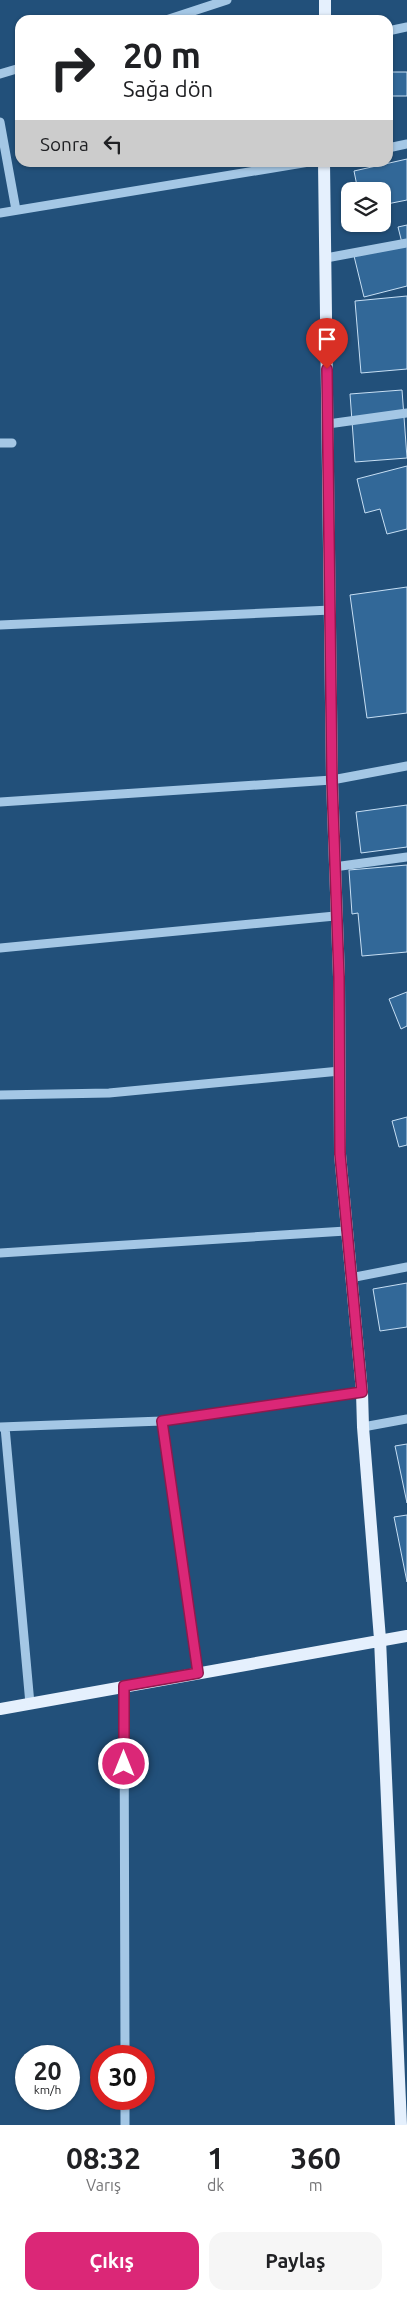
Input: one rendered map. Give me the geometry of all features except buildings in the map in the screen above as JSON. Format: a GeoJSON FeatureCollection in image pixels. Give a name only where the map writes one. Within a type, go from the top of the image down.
{"type":"FeatureCollection","features":[{"type":"Feature","properties":{"kind":"main road"},"geometry":{"type":"LineString","coordinates":[[324,15],[325,0]]}},
{"type":"Feature","properties":{"kind":"main road"},"geometry":{"type":"LineString","coordinates":[[324,167],[332,780],[335,916],[339,977],[340,1154],[362,1392],[363,1427],[380,1639],[403,2068],[401,2125]]}},
{"type":"Feature","properties":{"kind":"main road"},"geometry":{"type":"LineString","coordinates":[[0,1709],[380,1639],[407,1636]]}},
{"type":"Feature","properties":{"kind":"street"},"geometry":{"type":"LineString","coordinates":[[181,15],[227,0]]}},
{"type":"Feature","properties":{"kind":"street"},"geometry":{"type":"LineString","coordinates":[[393,30],[407,27]]}},
{"type":"Feature","properties":{"kind":"street"},"geometry":{"type":"LineString","coordinates":[[0,74],[15,70]]}},
{"type":"Feature","properties":{"kind":"street"},"geometry":{"type":"LineString","coordinates":[[0,122],[16,210]]}},
{"type":"Feature","properties":{"kind":"street"},"geometry":{"type":"LineString","coordinates":[[393,147],[407,144]]}},
{"type":"Feature","properties":{"kind":"street"},"geometry":{"type":"LineString","coordinates":[[0,213],[278,167]]}},
{"type":"Feature","properties":{"kind":"street"},"geometry":{"type":"LineString","coordinates":[[326,258],[407,243]]}},
{"type":"Feature","properties":{"kind":"street"},"geometry":{"type":"LineString","coordinates":[[328,424],[407,413]]}},
{"type":"Feature","properties":{"kind":"street"},"geometry":{"type":"LineString","coordinates":[[0,443],[12,443]]}},
{"type":"Feature","properties":{"kind":"street"},"geometry":{"type":"LineString","coordinates":[[0,625],[331,610]]}},
{"type":"Feature","properties":{"kind":"street"},"geometry":{"type":"LineString","coordinates":[[0,802],[332,780],[407,766]]}},
{"type":"Feature","properties":{"kind":"street"},"geometry":{"type":"LineString","coordinates":[[334,867],[407,857]]}},
{"type":"Feature","properties":{"kind":"street"},"geometry":{"type":"LineString","coordinates":[[0,948],[335,916]]}},
{"type":"Feature","properties":{"kind":"street"},"geometry":{"type":"LineString","coordinates":[[0,1094],[109,1093],[340,1071]]}},
{"type":"Feature","properties":{"kind":"street"},"geometry":{"type":"LineString","coordinates":[[0,1253],[346,1230]]}},
{"type":"Feature","properties":{"kind":"street"},"geometry":{"type":"LineString","coordinates":[[350,1278],[407,1267]]}},
{"type":"Feature","properties":{"kind":"street"},"geometry":{"type":"LineString","coordinates":[[30,1704],[3,1427],[162,1421],[362,1392]]}},
{"type":"Feature","properties":{"kind":"street"},"geometry":{"type":"LineString","coordinates":[[363,1427],[407,1419]]}},
{"type":"Feature","properties":{"kind":"street"},"geometry":{"type":"LineString","coordinates":[[162,1421],[198,1673]]}},
{"type":"Feature","properties":{"kind":"street"},"geometry":{"type":"LineString","coordinates":[[124,1686],[125,2045]]}},
{"type":"Feature","properties":{"kind":"street"},"geometry":{"type":"LineString","coordinates":[[125,2110],[125,2125]]}},
{"type":"Feature","properties":{"kind":"route"},"geometry":{"type":"LineString","coordinates":[[124,1764],[124,1686],[198,1673],[162,1421],[362,1392],[340,1154],[339,977],[335,916],[332,780],[327,369]]}}]}
